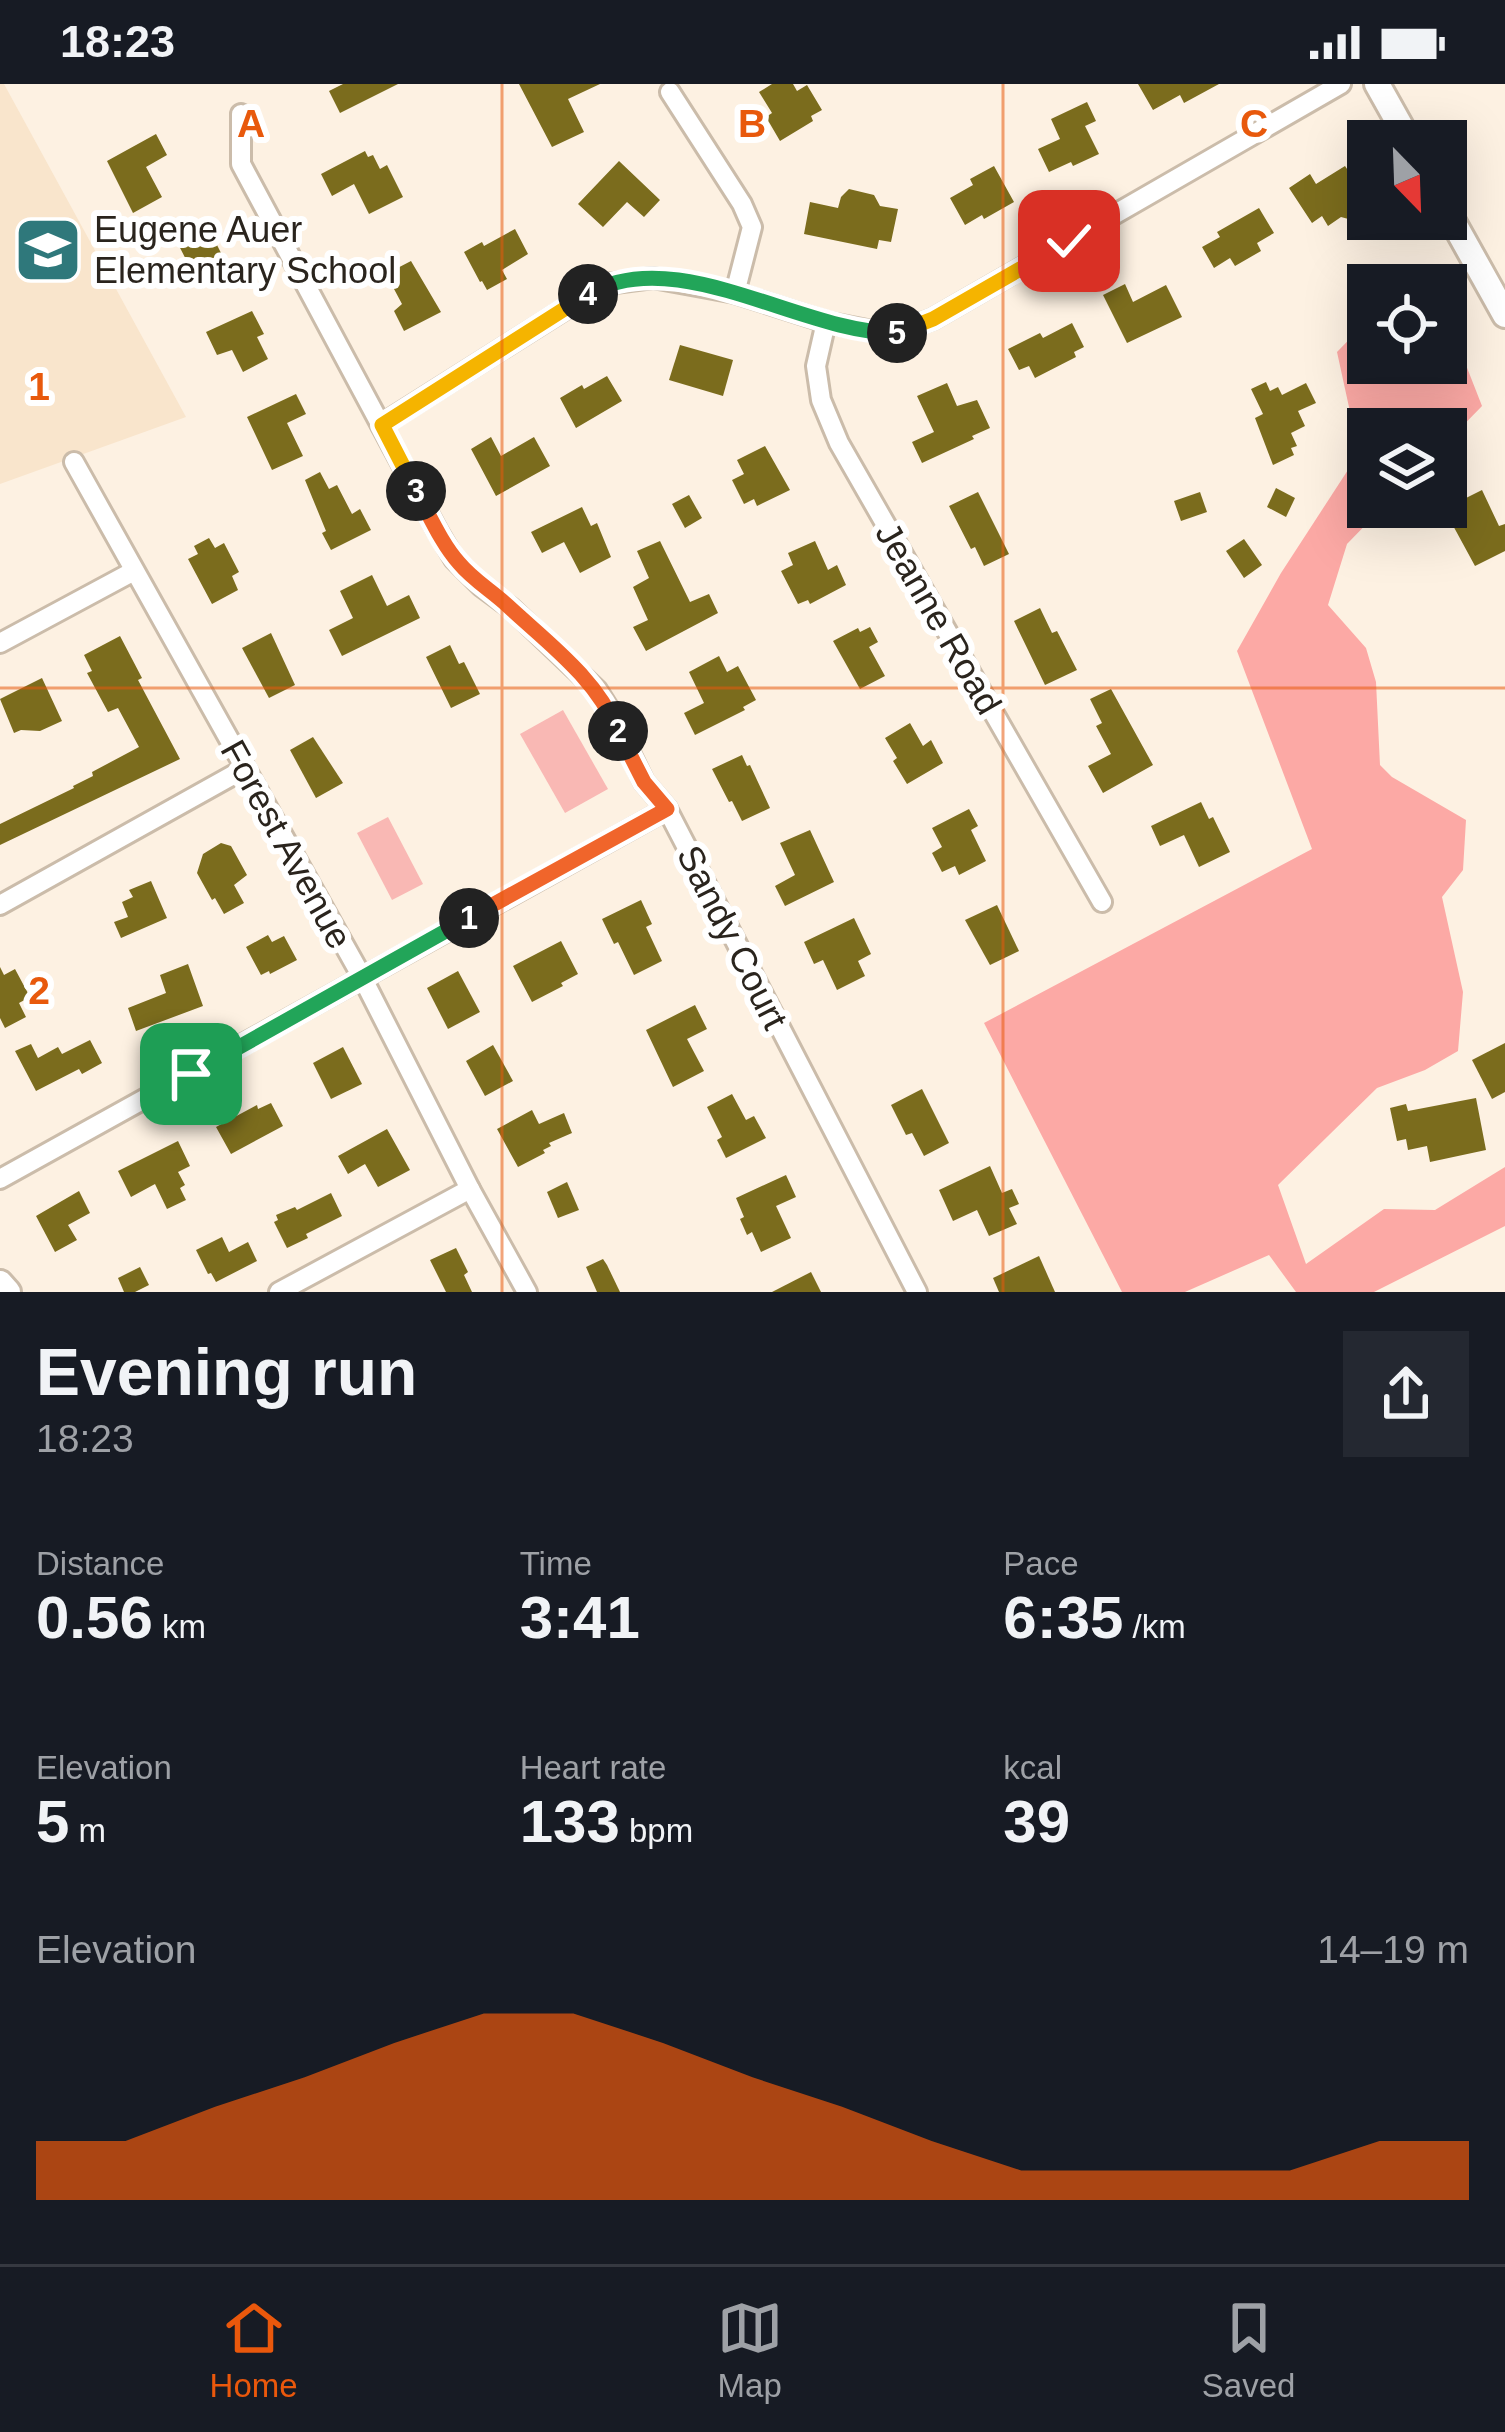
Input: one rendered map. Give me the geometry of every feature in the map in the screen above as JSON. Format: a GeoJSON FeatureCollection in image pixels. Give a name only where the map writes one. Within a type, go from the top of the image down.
{"type":"FeatureCollection","features":[{"type":"Feature","properties":{"kind":"street"},"geometry":{"type":"LineString","coordinates":[[382,425],[607,284],[653,278],[735,293],[826,322],[895,333],[933,319],[1341,84]]}},
{"type":"Feature","properties":{"kind":"street"},"geometry":{"type":"LineString","coordinates":[[1377,84],[1397,120]]}},
{"type":"Feature","properties":{"kind":"street"},"geometry":{"type":"LineString","coordinates":[[670,92],[752,227],[735,293]]}},
{"type":"Feature","properties":{"kind":"street","name":"Sandy Court"},"geometry":{"type":"LineString","coordinates":[[241,114],[241,164],[454,559],[597,690],[644,782],[667,809],[917,1292]]}},
{"type":"Feature","properties":{"kind":"street"},"geometry":{"type":"LineString","coordinates":[[1464,240],[1505,315]]}},
{"type":"Feature","properties":{"kind":"street","name":"Jeanne Road"},"geometry":{"type":"LineString","coordinates":[[826,322],[815,366],[821,400],[838,442],[1102,902]]}},
{"type":"Feature","properties":{"kind":"street","name":"Forest Avenue"},"geometry":{"type":"LineString","coordinates":[[74,462],[362,976],[526,1292]]}},
{"type":"Feature","properties":{"kind":"street"},"geometry":{"type":"LineString","coordinates":[[0,643],[134,571]]}},
{"type":"Feature","properties":{"kind":"street"},"geometry":{"type":"LineString","coordinates":[[0,904],[244,770]]}},
{"type":"Feature","properties":{"kind":"street"},"geometry":{"type":"LineString","coordinates":[[0,1179],[667,809]]}},
{"type":"Feature","properties":{"kind":"street"},"geometry":{"type":"LineString","coordinates":[[279,1292],[470,1189]]}},
{"type":"Feature","properties":{"kind":"street"},"geometry":{"type":"LineString","coordinates":[[0,1283],[8,1292]]}},
{"type":"Feature","properties":{"kind":"shaded area","name":"Eugene Auer Elementary School"},"geometry":{"type":"Polygon","coordinates":[[[0,84],[186,417],[0,484],[0,84]]]}},
{"type":"Feature","properties":{"kind":"shaded area"},"geometry":{"type":"Polygon","coordinates":[[[1347,342],[1347,384],[1467,384],[1467,368],[1482,406],[1467,421],[1467,408],[1349,408],[1337,352],[1347,342]]]}},
{"type":"Feature","properties":{"kind":"shaded area"},"geometry":{"type":"Polygon","coordinates":[[[1347,471],[1347,528],[1363,528],[1347,544],[1328,605],[1366,648],[1376,682],[1380,765],[1392,777],[1466,820],[1463,870],[1442,897],[1463,992],[1458,1051],[1377,1088],[1278,1185],[1306,1264],[1384,1209],[1435,1210],[1505,1167],[1505,1226],[1374,1292],[1296,1292],[1269,1255],[1185,1292],[1122,1292],[984,1023],[1312,849],[1237,651],[1347,471]]]}},
{"type":"Feature","properties":{"kind":"shaded area"},"geometry":{"type":"Polygon","coordinates":[[[563,710],[608,789],[565,813],[520,734],[563,710]]]}},
{"type":"Feature","properties":{"kind":"shaded area"},"geometry":{"type":"Polygon","coordinates":[[[388,817],[423,884],[392,900],[357,833],[388,817]]]}},
{"type":"Feature","properties":{"kind":"building"},"geometry":{"type":"Polygon","coordinates":[[[343,84],[398,84],[340,113],[329,91],[343,84]]]}},
{"type":"Feature","properties":{"kind":"building"},"geometry":{"type":"Polygon","coordinates":[[[519,84],[600,84],[568,99],[584,132],[552,147],[519,84]]]}},
{"type":"Feature","properties":{"kind":"building"},"geometry":{"type":"Polygon","coordinates":[[[772,84],[793,84],[797,91],[807,85],[822,110],[780,141],[766,117],[772,113],[759,92],[772,84]]]}},
{"type":"Feature","properties":{"kind":"building"},"geometry":{"type":"Polygon","coordinates":[[[1138,84],[1219,84],[1184,103],[1180,95],[1153,110],[1138,84]]]}},
{"type":"Feature","properties":{"kind":"building"},"geometry":{"type":"Polygon","coordinates":[[[1087,102],[1096,121],[1085,126],[1099,154],[1049,172],[1038,149],[1060,139],[1051,119],[1087,102]]]}},
{"type":"Feature","properties":{"kind":"building"},"geometry":{"type":"Polygon","coordinates":[[[156,134],[167,155],[146,167],[162,197],[133,213],[107,161],[156,134]]]}},
{"type":"Feature","properties":{"kind":"building"},"geometry":{"type":"Polygon","coordinates":[[[365,151],[380,169],[387,165],[403,197],[369,214],[354,184],[332,196],[321,174],[365,151]]]}},
{"type":"Feature","properties":{"kind":"building"},"geometry":{"type":"Polygon","coordinates":[[[619,161],[660,200],[644,217],[627,202],[603,227],[578,204],[619,161]]]}},
{"type":"Feature","properties":{"kind":"building"},"geometry":{"type":"Polygon","coordinates":[[[994,166],[1014,202],[965,225],[950,198],[973,185],[970,179],[994,166]]]}},
{"type":"Feature","properties":{"kind":"building"},"geometry":{"type":"Polygon","coordinates":[[[1345,166],[1347,219],[1341,217],[1328,226],[1322,216],[1312,223],[1289,188],[1310,174],[1316,184],[1345,166]]]}},
{"type":"Feature","properties":{"kind":"building"},"geometry":{"type":"Polygon","coordinates":[[[849,189],[874,195],[880,206],[898,209],[891,242],[879,240],[877,249],[804,234],[810,202],[838,208],[849,189]]]}},
{"type":"Feature","properties":{"kind":"building"},"geometry":{"type":"Polygon","coordinates":[[[1259,208],[1274,233],[1257,243],[1261,251],[1235,266],[1230,258],[1214,268],[1202,247],[1220,237],[1217,232],[1259,208]]]}},
{"type":"Feature","properties":{"kind":"building"},"geometry":{"type":"Polygon","coordinates":[[[205,221],[228,275],[201,289],[174,236],[205,221]]]}},
{"type":"Feature","properties":{"kind":"building"},"geometry":{"type":"Polygon","coordinates":[[[515,229],[528,254],[502,270],[507,279],[487,290],[464,252],[515,229]]]}},
{"type":"Feature","properties":{"kind":"building"},"geometry":{"type":"Polygon","coordinates":[[[411,261],[441,312],[404,331],[394,311],[402,304],[386,274],[411,261]]]}},
{"type":"Feature","properties":{"kind":"building"},"geometry":{"type":"Polygon","coordinates":[[[1125,284],[1133,302],[1166,285],[1182,317],[1127,343],[1103,295],[1125,284]]]}},
{"type":"Feature","properties":{"kind":"building"},"geometry":{"type":"Polygon","coordinates":[[[252,311],[264,334],[257,337],[268,359],[243,372],[232,350],[217,355],[206,332],[252,311]]]}},
{"type":"Feature","properties":{"kind":"building"},"geometry":{"type":"Polygon","coordinates":[[[1072,323],[1084,347],[1074,352],[1076,357],[1035,378],[1029,366],[1019,370],[1008,349],[1072,323]]]}},
{"type":"Feature","properties":{"kind":"building"},"geometry":{"type":"Polygon","coordinates":[[[680,345],[733,360],[723,396],[669,380],[680,345]]]}},
{"type":"Feature","properties":{"kind":"building"},"geometry":{"type":"Polygon","coordinates":[[[607,376],[622,401],[576,428],[560,398],[607,376]]]}},
{"type":"Feature","properties":{"kind":"building"},"geometry":{"type":"Polygon","coordinates":[[[1266,382],[1270,391],[1278,387],[1282,395],[1306,383],[1316,403],[1298,411],[1305,426],[1291,433],[1297,446],[1291,448],[1294,455],[1273,465],[1255,418],[1263,414],[1251,389],[1266,382]]]}},
{"type":"Feature","properties":{"kind":"building"},"geometry":{"type":"Polygon","coordinates":[[[947,383],[957,406],[977,400],[990,428],[922,463],[912,442],[934,432],[917,396],[947,383]]]}},
{"type":"Feature","properties":{"kind":"building"},"geometry":{"type":"Polygon","coordinates":[[[296,394],[306,414],[287,423],[303,456],[272,470],[247,417],[296,394]]]}},
{"type":"Feature","properties":{"kind":"building"},"geometry":{"type":"Polygon","coordinates":[[[491,437],[501,456],[534,437],[550,466],[496,496],[471,449],[491,437]]]}},
{"type":"Feature","properties":{"kind":"building"},"geometry":{"type":"Polygon","coordinates":[[[765,446],[790,490],[757,506],[754,499],[744,504],[732,480],[744,474],[737,460],[765,446]]]}},
{"type":"Feature","properties":{"kind":"building"},"geometry":{"type":"Polygon","coordinates":[[[320,472],[329,489],[337,485],[352,514],[360,509],[371,530],[331,550],[305,480],[320,472]]]}},
{"type":"Feature","properties":{"kind":"building"},"geometry":{"type":"Polygon","coordinates":[[[1276,488],[1295,498],[1286,517],[1267,507],[1276,488]]]}},
{"type":"Feature","properties":{"kind":"building"},"geometry":{"type":"Polygon","coordinates":[[[1482,490],[1499,526],[1505,524],[1505,551],[1475,566],[1454,528],[1467,528],[1467,498],[1482,490]]]}},
{"type":"Feature","properties":{"kind":"building"},"geometry":{"type":"Polygon","coordinates":[[[978,492],[1009,554],[984,566],[949,506],[978,492]]]}},
{"type":"Feature","properties":{"kind":"building"},"geometry":{"type":"Polygon","coordinates":[[[1200,492],[1207,512],[1181,521],[1174,501],[1200,492]]]}},
{"type":"Feature","properties":{"kind":"building"},"geometry":{"type":"Polygon","coordinates":[[[689,495],[702,518],[685,528],[672,504],[689,495]]]}},
{"type":"Feature","properties":{"kind":"building"},"geometry":{"type":"Polygon","coordinates":[[[582,507],[591,526],[597,523],[611,557],[580,573],[564,542],[542,553],[531,532],[582,507]]]}},
{"type":"Feature","properties":{"kind":"building"},"geometry":{"type":"Polygon","coordinates":[[[209,538],[215,548],[224,543],[239,572],[232,576],[238,590],[212,604],[188,559],[198,554],[194,546],[209,538]]]}},
{"type":"Feature","properties":{"kind":"building"},"geometry":{"type":"Polygon","coordinates":[[[1244,539],[1262,565],[1244,578],[1226,551],[1244,539]]]}},
{"type":"Feature","properties":{"kind":"building"},"geometry":{"type":"Polygon","coordinates":[[[660,541],[690,602],[709,594],[718,613],[646,651],[633,627],[648,620],[633,587],[649,578],[637,551],[660,541]]]}},
{"type":"Feature","properties":{"kind":"building"},"geometry":{"type":"Polygon","coordinates":[[[815,541],[828,570],[837,565],[846,585],[810,604],[808,600],[798,604],[781,571],[793,565],[788,553],[815,541]]]}},
{"type":"Feature","properties":{"kind":"building"},"geometry":{"type":"Polygon","coordinates":[[[372,575],[387,606],[409,595],[420,618],[342,656],[329,630],[353,618],[340,591],[372,575]]]}},
{"type":"Feature","properties":{"kind":"building"},"geometry":{"type":"Polygon","coordinates":[[[1040,608],[1077,670],[1045,685],[1014,621],[1040,608]]]}},
{"type":"Feature","properties":{"kind":"building"},"geometry":{"type":"Polygon","coordinates":[[[870,627],[878,642],[869,647],[885,676],[860,689],[833,641],[870,627]]]}},
{"type":"Feature","properties":{"kind":"building"},"geometry":{"type":"Polygon","coordinates":[[[271,633],[295,685],[269,698],[242,648],[271,633]]]}},
{"type":"Feature","properties":{"kind":"building"},"geometry":{"type":"Polygon","coordinates":[[[120,636],[180,759],[0,845],[0,824],[74,788],[93,776],[92,772],[139,747],[118,708],[108,712],[87,673],[92,671],[84,655],[120,636]]]}},
{"type":"Feature","properties":{"kind":"building"},"geometry":{"type":"Polygon","coordinates":[[[450,645],[480,694],[451,708],[426,657],[450,645]]]}},
{"type":"Feature","properties":{"kind":"building"},"geometry":{"type":"Polygon","coordinates":[[[719,656],[727,672],[738,666],[756,700],[695,735],[684,713],[704,703],[689,672],[719,656]]]}},
{"type":"Feature","properties":{"kind":"building"},"geometry":{"type":"Polygon","coordinates":[[[42,678],[62,721],[40,731],[14,733],[0,699],[42,678]]]}},
{"type":"Feature","properties":{"kind":"building"},"geometry":{"type":"Polygon","coordinates":[[[1111,689],[1153,765],[1103,793],[1088,766],[1111,754],[1096,726],[1102,723],[1090,699],[1111,689]]]}},
{"type":"Feature","properties":{"kind":"building"},"geometry":{"type":"Polygon","coordinates":[[[910,723],[923,746],[931,740],[943,763],[907,784],[885,738],[910,723]]]}},
{"type":"Feature","properties":{"kind":"building"},"geometry":{"type":"Polygon","coordinates":[[[313,737],[343,783],[316,798],[290,750],[313,737]]]}},
{"type":"Feature","properties":{"kind":"building"},"geometry":{"type":"Polygon","coordinates":[[[742,755],[770,808],[742,821],[712,769],[742,755]]]}},
{"type":"Feature","properties":{"kind":"building"},"geometry":{"type":"Polygon","coordinates":[[[1201,802],[1230,852],[1199,867],[1184,835],[1160,846],[1151,826],[1201,802]]]}},
{"type":"Feature","properties":{"kind":"building"},"geometry":{"type":"Polygon","coordinates":[[[969,809],[978,826],[971,830],[986,861],[959,875],[955,866],[942,872],[932,853],[942,847],[932,828],[969,809]]]}},
{"type":"Feature","properties":{"kind":"building"},"geometry":{"type":"Polygon","coordinates":[[[810,830],[834,882],[785,906],[775,886],[795,875],[780,843],[810,830]]]}},
{"type":"Feature","properties":{"kind":"building"},"geometry":{"type":"Polygon","coordinates":[[[221,843],[231,846],[247,875],[234,885],[244,903],[224,914],[197,873],[203,854],[221,843]]]}},
{"type":"Feature","properties":{"kind":"building"},"geometry":{"type":"Polygon","coordinates":[[[151,881],[167,918],[121,938],[114,922],[128,917],[122,902],[133,897],[129,890],[151,881]]]}},
{"type":"Feature","properties":{"kind":"building"},"geometry":{"type":"Polygon","coordinates":[[[641,900],[652,924],[646,927],[662,961],[634,975],[602,919],[641,900]]]}},
{"type":"Feature","properties":{"kind":"building"},"geometry":{"type":"Polygon","coordinates":[[[997,905],[1019,951],[990,965],[965,920],[997,905]]]}},
{"type":"Feature","properties":{"kind":"building"},"geometry":{"type":"Polygon","coordinates":[[[854,918],[871,954],[858,961],[865,976],[837,990],[823,960],[814,964],[804,942],[854,918]]]}},
{"type":"Feature","properties":{"kind":"building"},"geometry":{"type":"Polygon","coordinates":[[[268,935],[272,942],[284,936],[297,960],[261,975],[246,947],[268,935]]]}},
{"type":"Feature","properties":{"kind":"building"},"geometry":{"type":"Polygon","coordinates":[[[561,941],[578,974],[532,1002],[513,966],[561,941]]]}},
{"type":"Feature","properties":{"kind":"building"},"geometry":{"type":"Polygon","coordinates":[[[188,964],[203,1006],[136,1031],[128,1008],[166,993],[160,975],[188,964]]]}},
{"type":"Feature","properties":{"kind":"building"},"geometry":{"type":"Polygon","coordinates":[[[0,967],[4,975],[15,969],[30,997],[19,1003],[26,1017],[5,1028],[0,1018],[0,967]]]}},
{"type":"Feature","properties":{"kind":"building"},"geometry":{"type":"Polygon","coordinates":[[[458,971],[480,1012],[448,1029],[427,988],[458,971]]]}},
{"type":"Feature","properties":{"kind":"building"},"geometry":{"type":"Polygon","coordinates":[[[695,1005],[707,1029],[687,1039],[704,1071],[673,1087],[646,1030],[695,1005]]]}},
{"type":"Feature","properties":{"kind":"building"},"geometry":{"type":"Polygon","coordinates":[[[90,1040],[102,1063],[36,1091],[15,1051],[31,1044],[38,1058],[58,1047],[62,1054],[90,1040]]]}},
{"type":"Feature","properties":{"kind":"building"},"geometry":{"type":"Polygon","coordinates":[[[1505,1043],[1505,1092],[1492,1099],[1472,1060],[1505,1043]]]}},
{"type":"Feature","properties":{"kind":"building"},"geometry":{"type":"Polygon","coordinates":[[[493,1045],[513,1081],[485,1096],[466,1061],[493,1045]]]}},
{"type":"Feature","properties":{"kind":"building"},"geometry":{"type":"Polygon","coordinates":[[[343,1047],[362,1084],[331,1099],[313,1063],[343,1047]]]}},
{"type":"Feature","properties":{"kind":"building"},"geometry":{"type":"Polygon","coordinates":[[[922,1089],[949,1143],[924,1156],[912,1133],[906,1135],[891,1105],[922,1089]]]}},
{"type":"Feature","properties":{"kind":"building"},"geometry":{"type":"Polygon","coordinates":[[[732,1094],[746,1120],[754,1116],[766,1138],[726,1158],[707,1107],[732,1094]]]}},
{"type":"Feature","properties":{"kind":"building"},"geometry":{"type":"Polygon","coordinates":[[[1476,1098],[1486,1150],[1430,1162],[1427,1146],[1408,1150],[1406,1139],[1397,1141],[1390,1108],[1406,1104],[1408,1111],[1476,1098]]]}},
{"type":"Feature","properties":{"kind":"building"},"geometry":{"type":"Polygon","coordinates":[[[271,1103],[283,1126],[231,1154],[216,1127],[257,1105],[258,1109],[271,1103]]]}},
{"type":"Feature","properties":{"kind":"building"},"geometry":{"type":"Polygon","coordinates":[[[532,1110],[539,1124],[564,1113],[572,1133],[549,1143],[545,1153],[518,1167],[497,1129],[532,1110]]]}},
{"type":"Feature","properties":{"kind":"building"},"geometry":{"type":"Polygon","coordinates":[[[387,1129],[410,1170],[378,1187],[365,1164],[348,1174],[338,1156],[387,1129]]]}},
{"type":"Feature","properties":{"kind":"building"},"geometry":{"type":"Polygon","coordinates":[[[178,1141],[190,1166],[178,1172],[186,1200],[167,1209],[155,1184],[131,1197],[118,1171],[178,1141]]]}},
{"type":"Feature","properties":{"kind":"building"},"geometry":{"type":"Polygon","coordinates":[[[990,1166],[1002,1193],[1012,1189],[1019,1204],[1009,1208],[1017,1224],[989,1236],[977,1210],[953,1221],[939,1190],[990,1166]]]}},
{"type":"Feature","properties":{"kind":"building"},"geometry":{"type":"Polygon","coordinates":[[[786,1175],[796,1197],[776,1206],[791,1238],[761,1252],[752,1232],[747,1235],[736,1198],[786,1175]]]}},
{"type":"Feature","properties":{"kind":"building"},"geometry":{"type":"Polygon","coordinates":[[[567,1182],[579,1210],[558,1218],[547,1192],[567,1182]]]}},
{"type":"Feature","properties":{"kind":"building"},"geometry":{"type":"Polygon","coordinates":[[[79,1191],[90,1213],[68,1225],[77,1240],[55,1252],[36,1216],[79,1191]]]}},
{"type":"Feature","properties":{"kind":"building"},"geometry":{"type":"Polygon","coordinates":[[[331,1193],[342,1216],[287,1248],[274,1222],[276,1215],[331,1193]]]}},
{"type":"Feature","properties":{"kind":"building"},"geometry":{"type":"Polygon","coordinates":[[[222,1237],[229,1252],[248,1242],[257,1261],[216,1282],[196,1250],[222,1237]]]}},
{"type":"Feature","properties":{"kind":"building"},"geometry":{"type":"Polygon","coordinates":[[[456,1248],[472,1292],[446,1292],[430,1260],[456,1248]]]}},
{"type":"Feature","properties":{"kind":"building"},"geometry":{"type":"Polygon","coordinates":[[[1039,1256],[1055,1292],[999,1292],[993,1278],[1039,1256]]]}},
{"type":"Feature","properties":{"kind":"building"},"geometry":{"type":"Polygon","coordinates":[[[603,1259],[620,1292],[597,1292],[586,1267],[603,1259]]]}},
{"type":"Feature","properties":{"kind":"building"},"geometry":{"type":"Polygon","coordinates":[[[140,1267],[149,1285],[124,1292],[118,1278],[140,1267]]]}},
{"type":"Feature","properties":{"kind":"building"},"geometry":{"type":"Polygon","coordinates":[[[811,1272],[821,1292],[772,1292],[811,1272]]]}},
{"type":"Feature","properties":{"kind":"place","name":"Eugene Auer Elementary School"},"geometry":{"type":"Point","coordinates":[48,250]}},
{"type":"Feature","properties":{"kind":"route"},"geometry":{"type":"LineString","coordinates":[[191,1074],[667,809],[644,782],[597,690],[454,559],[382,425],[607,284],[674,280],[735,293],[826,322],[895,333],[933,319],[1069,241]]}}]}
